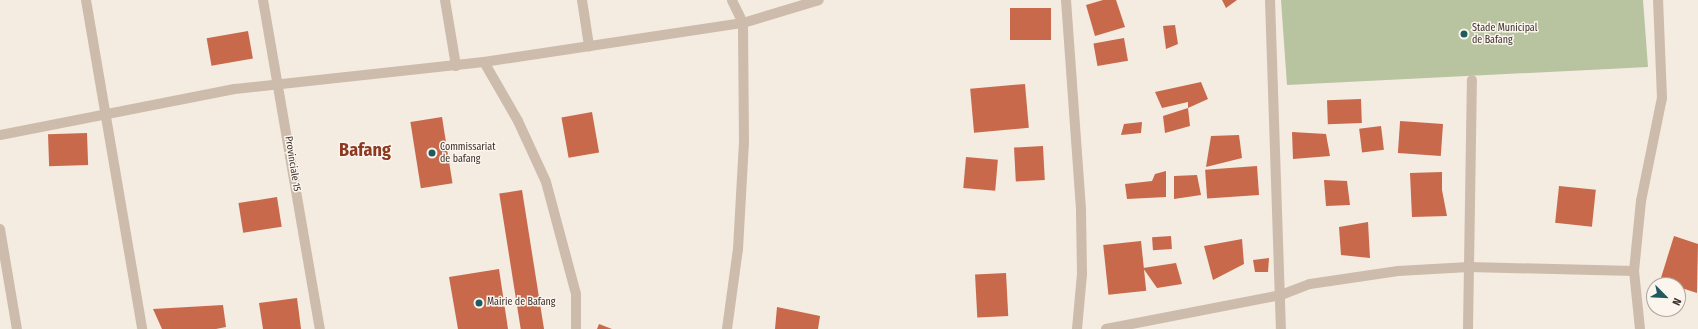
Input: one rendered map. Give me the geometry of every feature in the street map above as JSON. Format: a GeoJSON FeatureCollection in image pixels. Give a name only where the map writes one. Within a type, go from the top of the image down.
{"type":"FeatureCollection","features":[{"type":"Feature","properties":{"kind":"street"},"geometry":{"type":"LineString","coordinates":[[86,0],[142,329]]}},
{"type":"Feature","properties":{"kind":"street","name":"Provinciale 15"},"geometry":{"type":"LineString","coordinates":[[263,0],[279,85],[320,329]]}},
{"type":"Feature","properties":{"kind":"street"},"geometry":{"type":"LineString","coordinates":[[445,0],[456,66]]}},
{"type":"Feature","properties":{"kind":"street"},"geometry":{"type":"LineString","coordinates":[[582,0],[589,46]]}},
{"type":"Feature","properties":{"kind":"street"},"geometry":{"type":"LineString","coordinates":[[727,329],[738,249],[744,142],[743,23],[732,0]]}},
{"type":"Feature","properties":{"kind":"street"},"geometry":{"type":"LineString","coordinates":[[0,135],[235,89],[456,66],[743,23],[819,0]]}},
{"type":"Feature","properties":{"kind":"street"},"geometry":{"type":"LineString","coordinates":[[1066,0],[1082,211],[1082,274],[1077,329]]}},
{"type":"Feature","properties":{"kind":"street"},"geometry":{"type":"LineString","coordinates":[[1270,0],[1281,329]]}},
{"type":"Feature","properties":{"kind":"street"},"geometry":{"type":"LineString","coordinates":[[1640,329],[1634,271],[1642,201],[1662,98],[1658,0]]}},
{"type":"Feature","properties":{"kind":"street"},"geometry":{"type":"LineString","coordinates":[[484,62],[518,120],[546,182],[576,294],[576,329]]}},
{"type":"Feature","properties":{"kind":"street"},"geometry":{"type":"LineString","coordinates":[[1468,329],[1472,80]]}},
{"type":"Feature","properties":{"kind":"street"},"geometry":{"type":"LineString","coordinates":[[0,229],[18,329]]}},
{"type":"Feature","properties":{"kind":"street"},"geometry":{"type":"LineString","coordinates":[[1106,329],[1281,295],[1310,284],[1398,271],[1469,267],[1634,271]]}},
{"type":"Feature","properties":{"kind":"green space","name":"Stade Municipal de Bafang"},"geometry":{"type":"Polygon","coordinates":[[[1281,0],[1643,0],[1648,67],[1287,85],[1281,0]]]}},
{"type":"Feature","properties":{"kind":"building"},"geometry":{"type":"Polygon","coordinates":[[[1103,0],[1116,0],[1125,27],[1095,36],[1086,5],[1103,0]]]}},
{"type":"Feature","properties":{"kind":"building"},"geometry":{"type":"Polygon","coordinates":[[[1222,0],[1237,0],[1226,8],[1222,0]]]}},
{"type":"Feature","properties":{"kind":"building"},"geometry":{"type":"Polygon","coordinates":[[[1010,8],[1051,8],[1051,40],[1010,40],[1010,8]]]}},
{"type":"Feature","properties":{"kind":"building"},"geometry":{"type":"Polygon","coordinates":[[[1175,25],[1178,44],[1166,49],[1163,26],[1175,25]]]}},
{"type":"Feature","properties":{"kind":"building"},"geometry":{"type":"Polygon","coordinates":[[[248,31],[253,59],[212,66],[207,38],[248,31]]]}},
{"type":"Feature","properties":{"kind":"building"},"geometry":{"type":"Polygon","coordinates":[[[1124,38],[1128,61],[1097,66],[1093,43],[1124,38]]]}},
{"type":"Feature","properties":{"kind":"building"},"geometry":{"type":"Polygon","coordinates":[[[1201,82],[1208,99],[1188,108],[1188,102],[1162,108],[1155,92],[1201,82]]]}},
{"type":"Feature","properties":{"kind":"building"},"geometry":{"type":"Polygon","coordinates":[[[1025,84],[1029,128],[974,133],[970,89],[1025,84]]]}},
{"type":"Feature","properties":{"kind":"building"},"geometry":{"type":"Polygon","coordinates":[[[1361,99],[1362,123],[1328,124],[1327,100],[1361,99]]]}},
{"type":"Feature","properties":{"kind":"building"},"geometry":{"type":"Polygon","coordinates":[[[1188,108],[1190,126],[1165,133],[1163,116],[1188,108]]]}},
{"type":"Feature","properties":{"kind":"building"},"geometry":{"type":"Polygon","coordinates":[[[592,112],[599,152],[569,158],[561,117],[592,112]]]}},
{"type":"Feature","properties":{"kind":"building","name":"Commissariat de bafang"},"geometry":{"type":"Polygon","coordinates":[[[442,117],[452,183],[421,188],[410,122],[442,117]]]}},
{"type":"Feature","properties":{"kind":"building"},"geometry":{"type":"Polygon","coordinates":[[[1400,121],[1443,124],[1441,156],[1398,153],[1400,121]]]}},
{"type":"Feature","properties":{"kind":"building"},"geometry":{"type":"Polygon","coordinates":[[[1142,122],[1141,133],[1121,135],[1124,124],[1142,122]]]}},
{"type":"Feature","properties":{"kind":"building"},"geometry":{"type":"Polygon","coordinates":[[[1381,126],[1384,150],[1362,153],[1359,129],[1381,126]]]}},
{"type":"Feature","properties":{"kind":"building"},"geometry":{"type":"Polygon","coordinates":[[[1292,132],[1326,134],[1330,156],[1293,159],[1292,132]]]}},
{"type":"Feature","properties":{"kind":"building"},"geometry":{"type":"Polygon","coordinates":[[[87,133],[88,165],[49,166],[48,134],[87,133]]]}},
{"type":"Feature","properties":{"kind":"building"},"geometry":{"type":"Polygon","coordinates":[[[1239,135],[1242,158],[1206,167],[1211,136],[1239,135]]]}},
{"type":"Feature","properties":{"kind":"building"},"geometry":{"type":"Polygon","coordinates":[[[1043,146],[1045,180],[1016,181],[1014,148],[1043,146]]]}},
{"type":"Feature","properties":{"kind":"building"},"geometry":{"type":"Polygon","coordinates":[[[966,157],[998,160],[995,191],[963,188],[966,157]]]}},
{"type":"Feature","properties":{"kind":"building"},"geometry":{"type":"Polygon","coordinates":[[[1257,166],[1259,195],[1207,199],[1205,170],[1257,166]]]}},
{"type":"Feature","properties":{"kind":"building"},"geometry":{"type":"Polygon","coordinates":[[[1166,171],[1166,197],[1127,199],[1125,184],[1152,181],[1155,174],[1166,171]]]}},
{"type":"Feature","properties":{"kind":"building"},"geometry":{"type":"Polygon","coordinates":[[[1442,172],[1442,190],[1447,216],[1412,217],[1410,173],[1442,172]]]}},
{"type":"Feature","properties":{"kind":"building"},"geometry":{"type":"Polygon","coordinates":[[[1197,175],[1201,195],[1174,199],[1174,176],[1197,175]]]}},
{"type":"Feature","properties":{"kind":"building"},"geometry":{"type":"Polygon","coordinates":[[[1324,180],[1347,181],[1350,205],[1326,206],[1324,180]]]}},
{"type":"Feature","properties":{"kind":"building"},"geometry":{"type":"Polygon","coordinates":[[[1559,186],[1596,190],[1592,227],[1555,223],[1559,186]]]}},
{"type":"Feature","properties":{"kind":"building"},"geometry":{"type":"Polygon","coordinates":[[[522,190],[544,329],[521,329],[499,194],[522,190]]]}},
{"type":"Feature","properties":{"kind":"building"},"geometry":{"type":"Polygon","coordinates":[[[277,197],[282,227],[243,233],[238,203],[277,197]]]}},
{"type":"Feature","properties":{"kind":"building"},"geometry":{"type":"Polygon","coordinates":[[[1368,222],[1370,258],[1341,255],[1339,227],[1368,222]]]}},
{"type":"Feature","properties":{"kind":"building"},"geometry":{"type":"Polygon","coordinates":[[[1171,236],[1172,249],[1153,250],[1152,237],[1171,236]]]}},
{"type":"Feature","properties":{"kind":"building"},"geometry":{"type":"Polygon","coordinates":[[[1674,236],[1698,244],[1697,293],[1686,289],[1686,277],[1661,277],[1674,236]]]}},
{"type":"Feature","properties":{"kind":"building"},"geometry":{"type":"Polygon","coordinates":[[[1242,239],[1244,264],[1213,280],[1204,246],[1242,239]]]}},
{"type":"Feature","properties":{"kind":"building"},"geometry":{"type":"Polygon","coordinates":[[[1141,241],[1146,291],[1108,295],[1103,245],[1141,241]]]}},
{"type":"Feature","properties":{"kind":"building"},"geometry":{"type":"Polygon","coordinates":[[[1269,258],[1268,272],[1255,272],[1253,260],[1269,258]]]}},
{"type":"Feature","properties":{"kind":"building"},"geometry":{"type":"Polygon","coordinates":[[[1176,263],[1182,284],[1157,288],[1143,268],[1176,263]]]}},
{"type":"Feature","properties":{"kind":"building","name":"Mairie de Bafang"},"geometry":{"type":"Polygon","coordinates":[[[499,269],[508,329],[458,329],[449,277],[499,269]]]}},
{"type":"Feature","properties":{"kind":"building"},"geometry":{"type":"Polygon","coordinates":[[[1006,273],[1008,316],[977,318],[975,275],[1006,273]]]}},
{"type":"Feature","properties":{"kind":"building"},"geometry":{"type":"Polygon","coordinates":[[[297,298],[301,329],[263,329],[259,303],[297,298]]]}},
{"type":"Feature","properties":{"kind":"building"},"geometry":{"type":"Polygon","coordinates":[[[223,305],[226,327],[216,329],[162,329],[153,309],[223,305]]]}},
{"type":"Feature","properties":{"kind":"building"},"geometry":{"type":"Polygon","coordinates":[[[777,307],[820,316],[818,329],[775,329],[777,307]]]}},
{"type":"Feature","properties":{"kind":"building"},"geometry":{"type":"Polygon","coordinates":[[[599,324],[612,329],[597,329],[599,324]]]}},
{"type":"Feature","properties":{"kind":"place","name":"Stade Municipal de Bafang"},"geometry":{"type":"Point","coordinates":[1464,34]}},
{"type":"Feature","properties":{"kind":"place","name":"Commissariat de bafang"},"geometry":{"type":"Point","coordinates":[432,153]}},
{"type":"Feature","properties":{"kind":"place","name":"Mairie de Bafang"},"geometry":{"type":"Point","coordinates":[479,303]}},
{"type":"Feature","properties":{"kind":"district","name":"Bafang"},"geometry":{"type":"Point","coordinates":[365,150]}}]}
